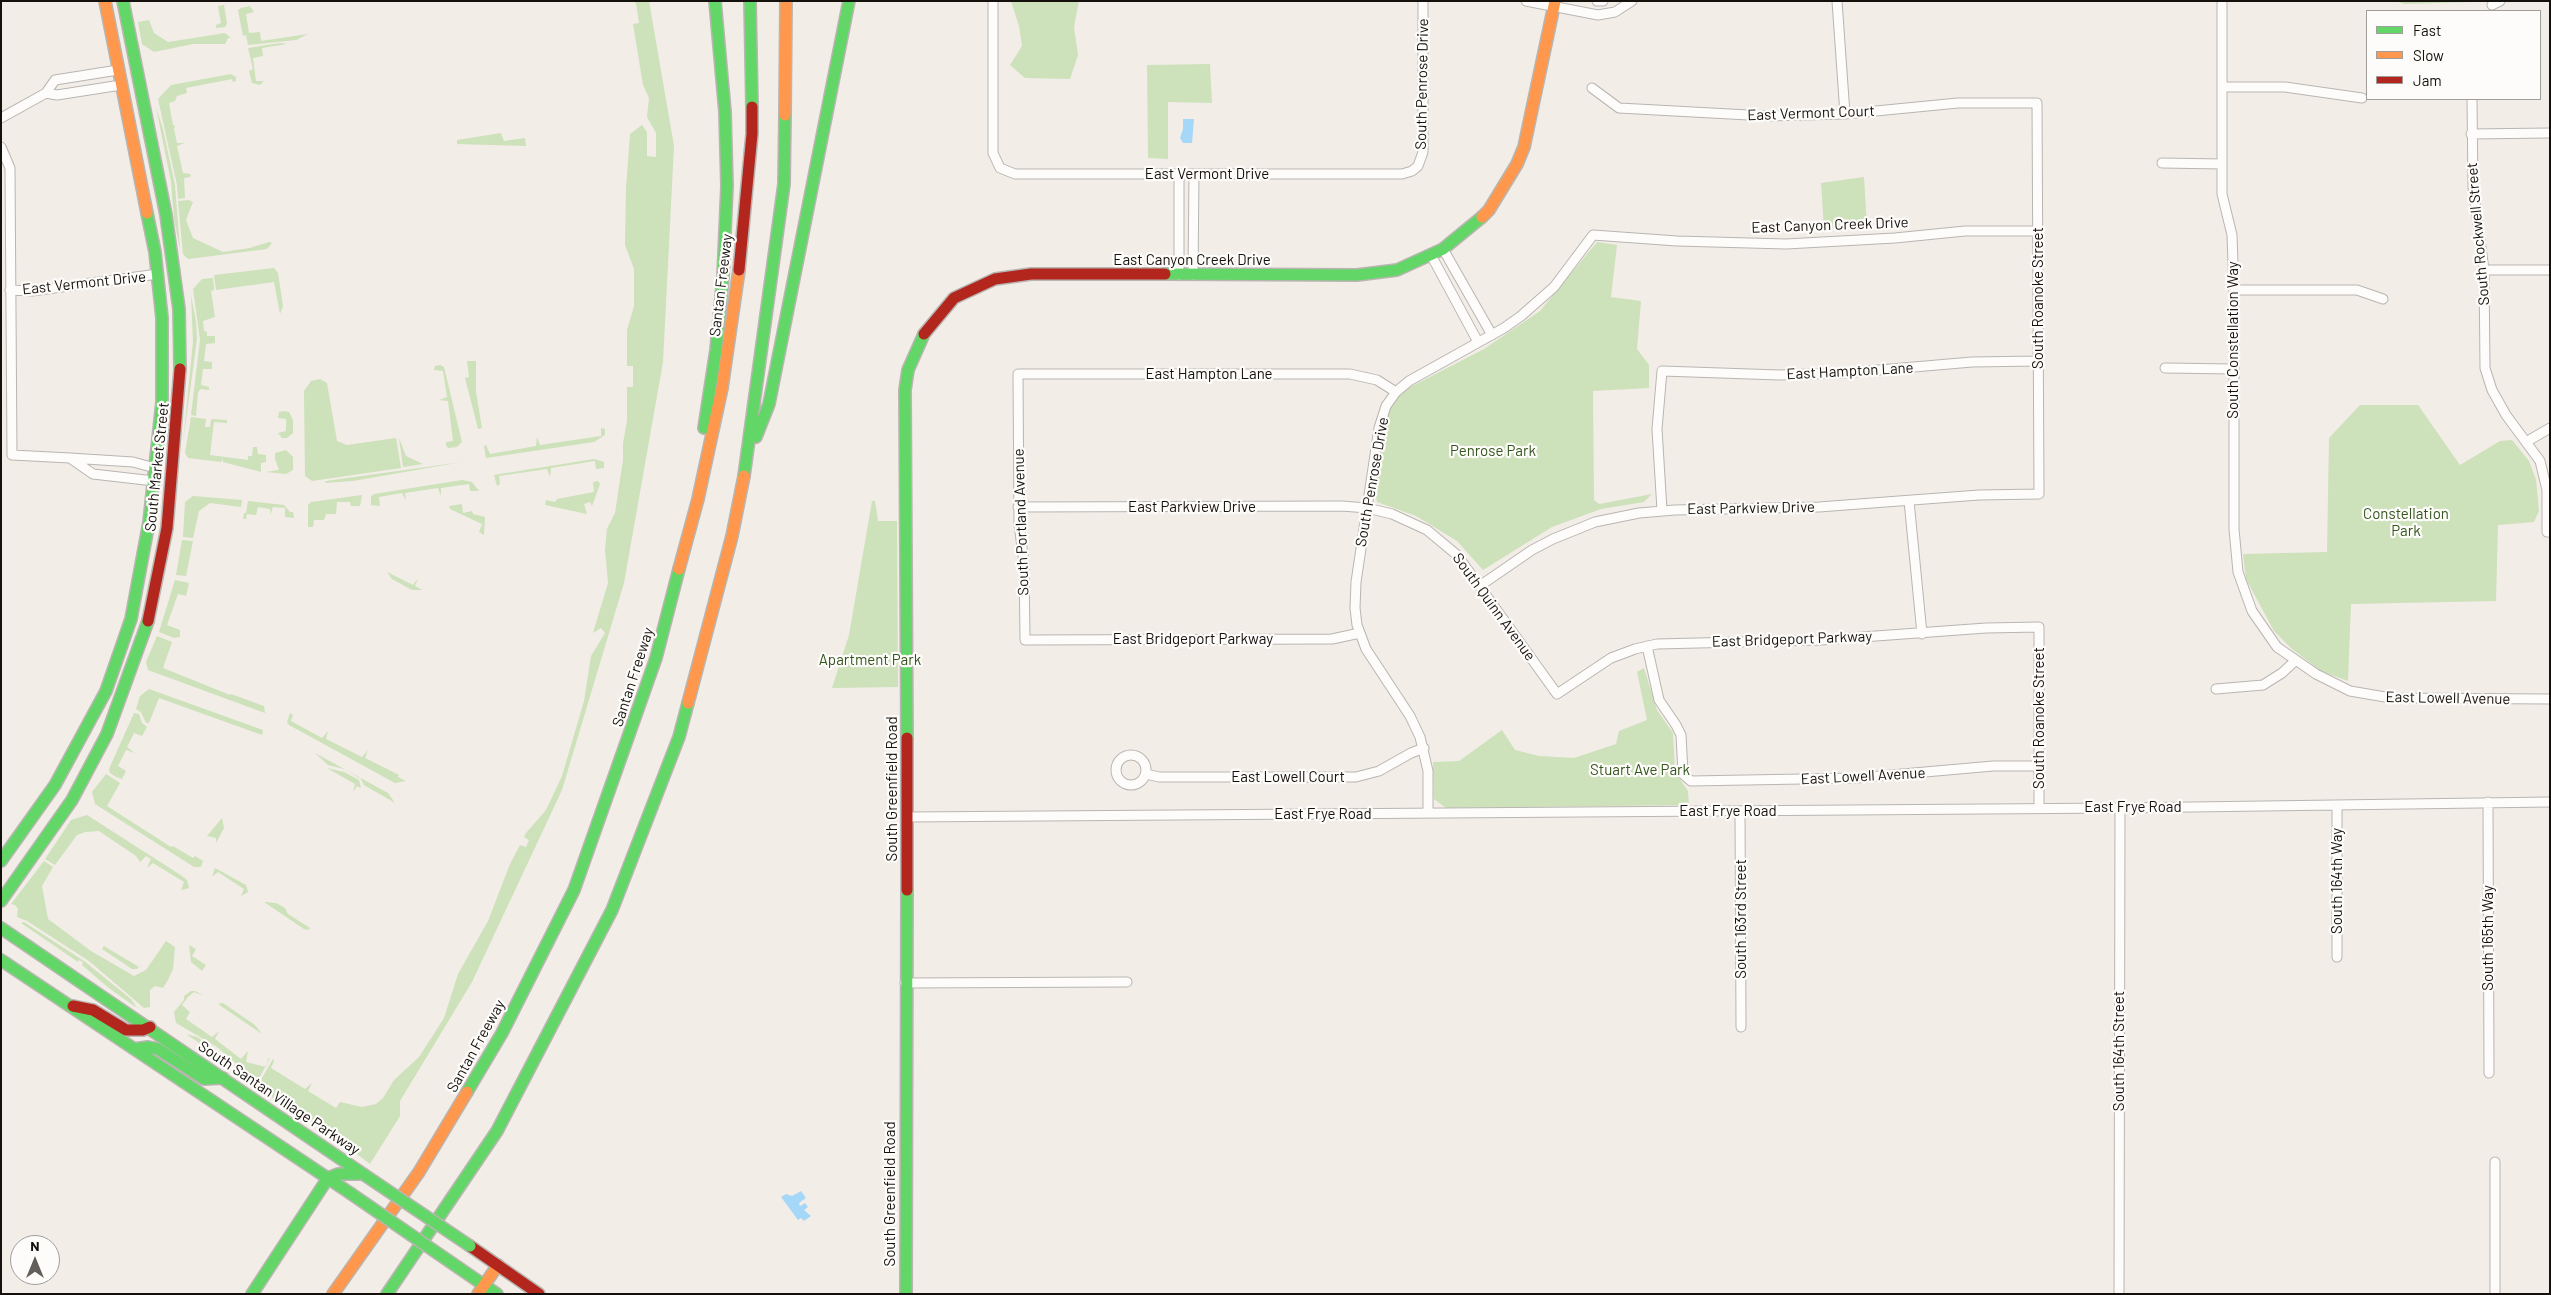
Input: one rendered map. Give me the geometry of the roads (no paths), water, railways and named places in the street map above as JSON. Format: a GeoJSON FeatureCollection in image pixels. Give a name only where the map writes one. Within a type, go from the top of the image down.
{"type":"FeatureCollection","features":[{"type":"Feature","properties":{"kind":"main road","name":"South Market Street"},"geometry":{"type":"LineString","coordinates":[[1,861],[55,785],[106,691],[130,619],[140,580],[154,481],[163,374],[162,318],[158,274],[105,1]]}},
{"type":"Feature","properties":{"kind":"main road","name":"South Market Street"},"geometry":{"type":"LineString","coordinates":[[1,902],[72,800],[107,734],[148,623],[167,528],[180,387],[179,309],[166,215],[124,1]]}},
{"type":"Feature","properties":{"kind":"main road"},"geometry":{"type":"LineString","coordinates":[[698,499],[703,433],[716,350],[723,277],[727,186],[725,112],[715,1]]}},
{"type":"Feature","properties":{"kind":"main road","name":"Santan Freeway"},"geometry":{"type":"LineString","coordinates":[[333,1294],[419,1172],[502,1033],[574,890],[656,658],[698,499],[722,388],[739,276],[752,134],[750,1]]}},
{"type":"Feature","properties":{"kind":"main road"},"geometry":{"type":"LineString","coordinates":[[387,1294],[497,1131],[612,910],[679,737],[732,536],[747,462],[784,184],[786,1]]}},
{"type":"Feature","properties":{"kind":"main road"},"geometry":{"type":"LineString","coordinates":[[747,462],[769,404],[849,1]]}},
{"type":"Feature","properties":{"kind":"main road","name":"East Canyon Creek Drive"},"geometry":{"type":"LineString","coordinates":[[954,298],[988,282],[1012,276],[1358,275],[1397,270],[1431,255],[1443,249],[1490,210],[1517,164],[1524,147],[1554,5]]}},
{"type":"Feature","properties":{"kind":"main road","name":"South Greenfield Road"},"geometry":{"type":"LineString","coordinates":[[906,1294],[905,983],[907,817],[905,390],[908,370],[918,344],[930,325],[954,298]]}},
{"type":"Feature","properties":{"kind":"main road","name":"South Santan Village Parkway"},"geometry":{"type":"LineString","coordinates":[[1,928],[150,1027],[539,1294]]}},
{"type":"Feature","properties":{"kind":"main road"},"geometry":{"type":"LineString","coordinates":[[1,960],[350,1193],[459,1268],[481,1289],[497,1294]]}},
{"type":"Feature","properties":{"kind":"main road"},"geometry":{"type":"LineString","coordinates":[[66,1004],[92,1010],[126,1030],[143,1030],[150,1027]]}},
{"type":"Feature","properties":{"kind":"main road"},"geometry":{"type":"LineString","coordinates":[[134,1050],[148,1047],[158,1049],[204,1079],[223,1078]]}},
{"type":"Feature","properties":{"kind":"main road"},"geometry":{"type":"LineString","coordinates":[[252,1294],[328,1178],[338,1174],[363,1174]]}},
{"type":"Feature","properties":{"kind":"main road"},"geometry":{"type":"LineString","coordinates":[[481,1289],[498,1265]]}},
{"type":"Feature","properties":{"kind":"street","name":"East Vermont Drive"},"geometry":{"type":"LineString","coordinates":[[993,1],[993,153],[997,166],[1004,172],[1015,174],[1402,174],[1412,171],[1418,166]]}},
{"type":"Feature","properties":{"kind":"street","name":"South Penrose Drive"},"geometry":{"type":"LineString","coordinates":[[1418,166],[1423,152],[1423,1]]}},
{"type":"Feature","properties":{"kind":"street"},"geometry":{"type":"LineString","coordinates":[[1526,1],[1598,15],[1615,12],[1627,2]]}},
{"type":"Feature","properties":{"kind":"street"},"geometry":{"type":"LineString","coordinates":[[1597,1],[1603,1]]}},
{"type":"Feature","properties":{"kind":"street"},"geometry":{"type":"LineString","coordinates":[[1837,1],[1845,114]]}},
{"type":"Feature","properties":{"kind":"street","name":"South Constellation Way"},"geometry":{"type":"LineString","coordinates":[[2222,1],[2222,194],[2232,235],[2234,290],[2234,529],[2238,572],[2252,611],[2277,647],[2296,660]]}},
{"type":"Feature","properties":{"kind":"street"},"geometry":{"type":"LineString","coordinates":[[1,118],[46,93],[54,80],[118,70]]}},
{"type":"Feature","properties":{"kind":"street"},"geometry":{"type":"LineString","coordinates":[[46,93],[57,95],[121,85]]}},
{"type":"Feature","properties":{"kind":"street"},"geometry":{"type":"LineString","coordinates":[[2222,87],[2285,87],[2362,98]]}},
{"type":"Feature","properties":{"kind":"street","name":"East Vermont Court"},"geometry":{"type":"LineString","coordinates":[[1592,88],[1619,108],[1767,116],[1845,114],[1958,103],[2037,103]]}},
{"type":"Feature","properties":{"kind":"street","name":"South Rockwell Street"},"geometry":{"type":"LineString","coordinates":[[2472,100],[2473,187],[2484,270],[2485,368],[2492,390],[2540,461],[2547,490],[2548,532]]}},
{"type":"Feature","properties":{"kind":"street","name":"South Roanoke Street"},"geometry":{"type":"LineString","coordinates":[[2037,103],[2039,494]]}},
{"type":"Feature","properties":{"kind":"street"},"geometry":{"type":"LineString","coordinates":[[2471,134],[2550,133]]}},
{"type":"Feature","properties":{"kind":"street"},"geometry":{"type":"LineString","coordinates":[[1,147],[10,168],[12,455],[98,458],[133,462],[155,468]]}},
{"type":"Feature","properties":{"kind":"street"},"geometry":{"type":"LineString","coordinates":[[2162,163],[2222,164]]}},
{"type":"Feature","properties":{"kind":"street"},"geometry":{"type":"LineString","coordinates":[[1179,174],[1179,275]]}},
{"type":"Feature","properties":{"kind":"street"},"geometry":{"type":"LineString","coordinates":[[1193,275],[1194,174]]}},
{"type":"Feature","properties":{"kind":"street","name":"East Canyon Creek Drive"},"geometry":{"type":"LineString","coordinates":[[1593,234],[1677,241],[1786,244],[1895,238],[1965,231],[2038,231]]}},
{"type":"Feature","properties":{"kind":"street","name":"South Penrose Drive"},"geometry":{"type":"LineString","coordinates":[[1428,813],[1428,771],[1424,748],[1410,716],[1370,657],[1360,633],[1354,608],[1354,590],[1380,423],[1386,406],[1396,392],[1409,381],[1492,335],[1522,316],[1554,287],[1593,234]]}},
{"type":"Feature","properties":{"kind":"street"},"geometry":{"type":"LineString","coordinates":[[1443,249],[1492,335]]}},
{"type":"Feature","properties":{"kind":"street"},"geometry":{"type":"LineString","coordinates":[[1431,255],[1478,342]]}},
{"type":"Feature","properties":{"kind":"street"},"geometry":{"type":"LineString","coordinates":[[2484,270],[2550,270]]}},
{"type":"Feature","properties":{"kind":"street","name":"East Vermont Drive"},"geometry":{"type":"LineString","coordinates":[[10,290],[32,291],[158,274]]}},
{"type":"Feature","properties":{"kind":"street"},"geometry":{"type":"LineString","coordinates":[[2234,290],[2356,290],[2383,299]]}},
{"type":"Feature","properties":{"kind":"street","name":"East Hampton Lane"},"geometry":{"type":"LineString","coordinates":[[1662,510],[1657,429],[1662,371],[1779,375],[1844,373],[1972,362],[2038,361]]}},
{"type":"Feature","properties":{"kind":"street"},"geometry":{"type":"LineString","coordinates":[[2165,368],[2234,369]]}},
{"type":"Feature","properties":{"kind":"street","name":"East Hampton Lane"},"geometry":{"type":"LineString","coordinates":[[1018,374],[1355,374],[1377,380],[1396,392]]}},
{"type":"Feature","properties":{"kind":"street","name":"South Portland Avenue"},"geometry":{"type":"LineString","coordinates":[[1018,374],[1018,507],[1024,563],[1025,640]]}},
{"type":"Feature","properties":{"kind":"street"},"geometry":{"type":"LineString","coordinates":[[2526,442],[2550,428]]}},
{"type":"Feature","properties":{"kind":"street"},"geometry":{"type":"LineString","coordinates":[[70,458],[93,474],[154,481]]}},
{"type":"Feature","properties":{"kind":"street","name":"East Parkview Drive"},"geometry":{"type":"LineString","coordinates":[[1481,585],[1532,550],[1573,530],[1617,517],[1662,510],[1818,507],[1909,502],[1979,495],[2039,494]]}},
{"type":"Feature","properties":{"kind":"street"},"geometry":{"type":"LineString","coordinates":[[1909,502],[1922,634]]}},
{"type":"Feature","properties":{"kind":"street","name":"East Parkview Drive"},"geometry":{"type":"LineString","coordinates":[[1018,507],[1367,508]]}},
{"type":"Feature","properties":{"kind":"street","name":"South Quinn Avenue"},"geometry":{"type":"LineString","coordinates":[[1367,508],[1392,514],[1427,530],[1458,555],[1557,694]]}},
{"type":"Feature","properties":{"kind":"street","name":"South Roanoke Street"},"geometry":{"type":"LineString","coordinates":[[2039,627],[2039,808]]}},
{"type":"Feature","properties":{"kind":"street","name":"East Bridgeport Parkway"},"geometry":{"type":"LineString","coordinates":[[1557,694],[1611,658],[1647,646],[1678,643],[1821,640],[1986,628],[2039,627]]}},
{"type":"Feature","properties":{"kind":"street","name":"East Bridgeport Parkway"},"geometry":{"type":"LineString","coordinates":[[1025,640],[1332,639],[1360,633]]}},
{"type":"Feature","properties":{"kind":"street","name":"East Lowell Avenue"},"geometry":{"type":"LineString","coordinates":[[1647,646],[1659,700],[1679,732],[1682,772],[1687,779],[1694,781],[1857,778],[1993,766],[2040,766]]}},
{"type":"Feature","properties":{"kind":"street"},"geometry":{"type":"LineString","coordinates":[[2216,689],[2262,685],[2282,673],[2296,660]]}},
{"type":"Feature","properties":{"kind":"street","name":"East Lowell Avenue"},"geometry":{"type":"LineString","coordinates":[[2296,660],[2316,674],[2350,691],[2391,698],[2550,699]]}},
{"type":"Feature","properties":{"kind":"street","name":"East Lowell Court"},"geometry":{"type":"LineString","coordinates":[[1146,774],[1169,777],[1356,777],[1379,771],[1404,756],[1424,748]]}},
{"type":"Feature","properties":{"kind":"street","name":"South 165th Way"},"geometry":{"type":"LineString","coordinates":[[2488,802],[2489,1073]]}},
{"type":"Feature","properties":{"kind":"street","name":"East Frye Road"},"geometry":{"type":"LineString","coordinates":[[907,817],[2120,808],[2550,802]]}},
{"type":"Feature","properties":{"kind":"street","name":"South 164th Way"},"geometry":{"type":"LineString","coordinates":[[2337,805],[2337,956]]}},
{"type":"Feature","properties":{"kind":"street","name":"South 164th Street"},"geometry":{"type":"LineString","coordinates":[[2119,1294],[2120,808]]}},
{"type":"Feature","properties":{"kind":"street","name":"South 163rd Street"},"geometry":{"type":"LineString","coordinates":[[1740,811],[1741,1027]]}},
{"type":"Feature","properties":{"kind":"street"},"geometry":{"type":"LineString","coordinates":[[905,983],[1127,982]]}},
{"type":"Feature","properties":{"kind":"street"},"geometry":{"type":"LineString","coordinates":[[2495,1162],[2495,1294]]}},
{"type":"Feature","properties":{"kind":"water"},"geometry":{"type":"Polygon","coordinates":[[[1183,119],[1194,119],[1192,143],[1183,143],[1180,138],[1183,129],[1183,119]]]}},
{"type":"Feature","properties":{"kind":"water"},"geometry":{"type":"Polygon","coordinates":[[[801,1191],[806,1198],[799,1203],[800,1206],[805,1203],[808,1207],[804,1210],[811,1216],[804,1221],[801,1218],[798,1220],[781,1197],[786,1194],[792,1196],[801,1191]]]}},
{"type":"Feature","properties":{"kind":"park label","name":"Penrose Park"},"geometry":{"type":"Point","coordinates":[1493,451]}},
{"type":"Feature","properties":{"kind":"park label","name":"Constellation Park"},"geometry":{"type":"Point","coordinates":[2406,522]}},
{"type":"Feature","properties":{"kind":"park label","name":"Apartment Park"},"geometry":{"type":"Point","coordinates":[870,660]}},
{"type":"Feature","properties":{"kind":"park label","name":"Stuart Ave Park"},"geometry":{"type":"Point","coordinates":[1640,770]}}]}
